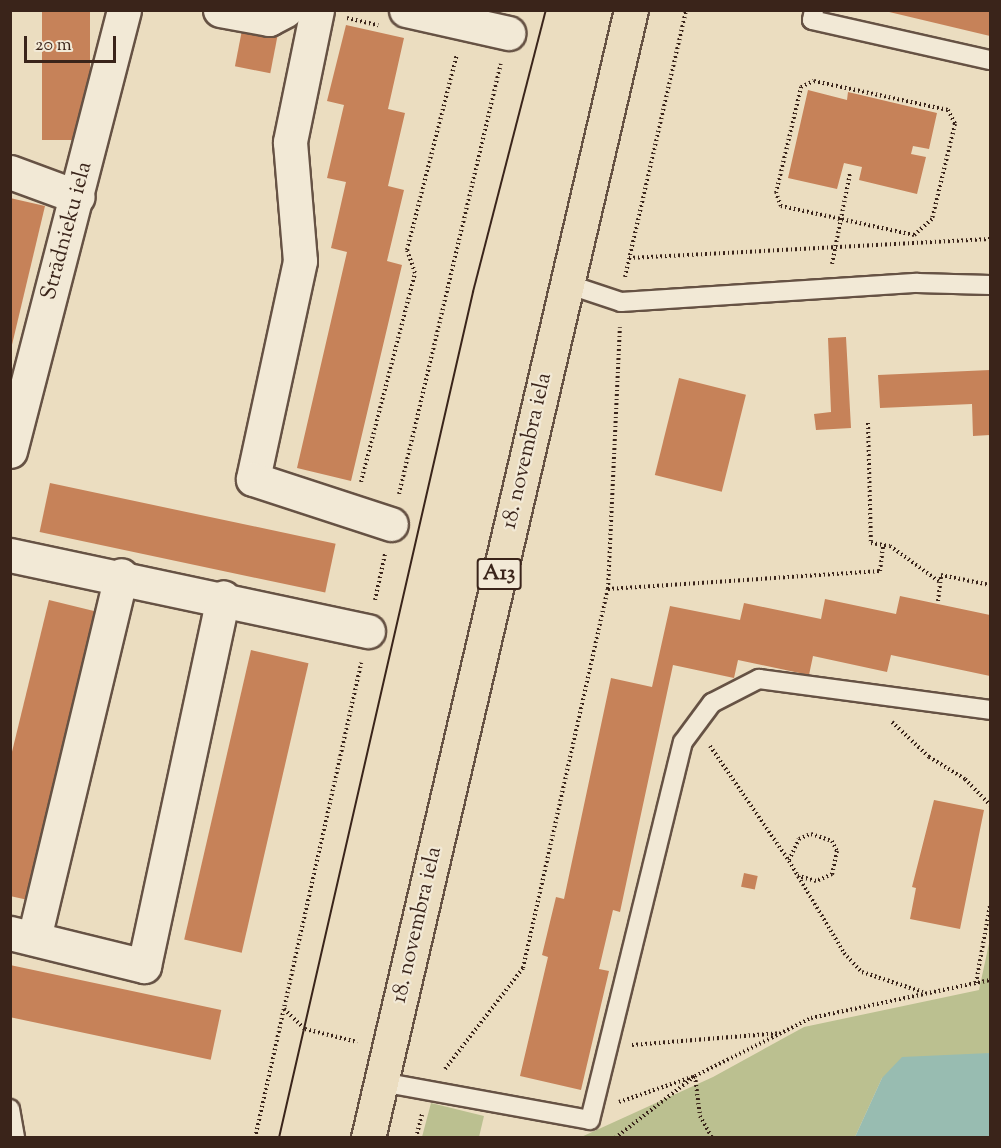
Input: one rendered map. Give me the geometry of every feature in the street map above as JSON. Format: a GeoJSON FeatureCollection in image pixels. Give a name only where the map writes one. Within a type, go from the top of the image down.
{"type":"FeatureCollection","features":[{"type":"Feature","properties":{"kind":"main road","name":"18. novembra iela"},"geometry":{"type":"LineString","coordinates":[[368,1137],[631,10]]}},
{"type":"Feature","properties":{"kind":"street","name":"Strādnieku iela"},"geometry":{"type":"LineString","coordinates":[[10,451],[78,198],[124,10]]}},
{"type":"Feature","properties":{"kind":"street"},"geometry":{"type":"LineString","coordinates":[[220,10],[269,20],[286,10]]}},
{"type":"Feature","properties":{"kind":"street"},"geometry":{"type":"LineString","coordinates":[[326,13],[290,142],[300,261],[253,479],[391,524]]}},
{"type":"Feature","properties":{"kind":"street"},"geometry":{"type":"LineString","coordinates":[[398,19],[508,33]]}},
{"type":"Feature","properties":{"kind":"street"},"geometry":{"type":"LineString","coordinates":[[10,172],[78,198]]}},
{"type":"Feature","properties":{"kind":"street"},"geometry":{"type":"LineString","coordinates":[[10,555],[121,575],[368,631]]}},
{"type":"Feature","properties":{"kind":"street"},"geometry":{"type":"LineString","coordinates":[[121,575],[22,936],[144,966],[223,597]]}},
{"type":"Feature","properties":{"kind":"lane"},"geometry":{"type":"LineString","coordinates":[[814,10],[812,20],[990,60]]}},
{"type":"Feature","properties":{"kind":"lane"},"geometry":{"type":"LineString","coordinates":[[567,284],[621,302],[827,291],[917,283],[990,285]]}},
{"type":"Feature","properties":{"kind":"lane"},"geometry":{"type":"LineString","coordinates":[[381,1082],[590,1120],[683,742],[712,704],[759,679],[990,710]]}},
{"type":"Feature","properties":{"kind":"lane"},"geometry":{"type":"LineString","coordinates":[[10,1109],[15,1137]]}},
{"type":"Feature","properties":{"kind":"path"},"geometry":{"type":"LineString","coordinates":[[434,1067],[445,1070],[523,968],[608,589],[621,302],[686,10]]}},
{"type":"Feature","properties":{"kind":"path"},"geometry":{"type":"LineString","coordinates":[[326,13],[398,19]]}},
{"type":"Feature","properties":{"kind":"path"},"geometry":{"type":"LineString","coordinates":[[255,1137],[391,524],[508,33]]}},
{"type":"Feature","properties":{"kind":"path"},"geometry":{"type":"LineString","coordinates":[[354,512],[415,273],[407,250],[460,43]]}},
{"type":"Feature","properties":{"kind":"path"},"geometry":{"type":"LineString","coordinates":[[814,81],[948,110],[955,124],[933,219],[914,235],[841,219],[781,206],[776,193],[801,87],[814,81]]}},
{"type":"Feature","properties":{"kind":"path"},"geometry":{"type":"LineString","coordinates":[[827,291],[850,173]]}},
{"type":"Feature","properties":{"kind":"path"},"geometry":{"type":"LineString","coordinates":[[629,258],[990,239]]}},
{"type":"Feature","properties":{"kind":"path"},"geometry":{"type":"LineString","coordinates":[[868,423],[871,543],[883,544],[940,582]]}},
{"type":"Feature","properties":{"kind":"path"},"geometry":{"type":"LineString","coordinates":[[608,589],[880,571],[883,544]]}},
{"type":"Feature","properties":{"kind":"path"},"geometry":{"type":"LineString","coordinates":[[938,601],[941,575],[990,585]]}},
{"type":"Feature","properties":{"kind":"path"},"geometry":{"type":"LineString","coordinates":[[860,693],[929,757],[965,778],[990,805]]}},
{"type":"Feature","properties":{"kind":"path"},"geometry":{"type":"LineString","coordinates":[[696,725],[789,861],[844,953],[862,972],[924,992]]}},
{"type":"Feature","properties":{"kind":"path"},"geometry":{"type":"LineString","coordinates":[[789,861],[799,839],[811,834],[832,841],[837,851],[832,874],[816,881],[798,876]]}},
{"type":"Feature","properties":{"kind":"path"},"geometry":{"type":"LineString","coordinates":[[976,983],[990,905]]}},
{"type":"Feature","properties":{"kind":"path"},"geometry":{"type":"LineString","coordinates":[[592,1111],[695,1076],[811,1018],[924,992],[990,980]]}},
{"type":"Feature","properties":{"kind":"path"},"geometry":{"type":"LineString","coordinates":[[284,1008],[305,1029],[358,1042]]}},
{"type":"Feature","properties":{"kind":"path"},"geometry":{"type":"LineString","coordinates":[[608,1047],[784,1032]]}},
{"type":"Feature","properties":{"kind":"path"},"geometry":{"type":"LineString","coordinates":[[615,1137],[695,1076]]}},
{"type":"Feature","properties":{"kind":"path"},"geometry":{"type":"LineString","coordinates":[[695,1076],[700,1116],[712,1137]]}},
{"type":"Feature","properties":{"kind":"green space"},"geometry":{"type":"Polygon","coordinates":[[[990,939],[990,1053],[882,1078],[855,1137],[579,1138],[713,1077],[804,1027],[979,990],[990,939]]]}},
{"type":"Feature","properties":{"kind":"green space"},"geometry":{"type":"Polygon","coordinates":[[[431,1103],[484,1116],[479,1137],[422,1137],[431,1103]]]}},
{"type":"Feature","properties":{"kind":"water"},"geometry":{"type":"Polygon","coordinates":[[[990,1053],[990,1137],[855,1137],[882,1078],[902,1057],[990,1053]]]}},
{"type":"Feature","properties":{"kind":"building"},"geometry":{"type":"Polygon","coordinates":[[[42,10],[90,10],[90,140],[42,140],[42,10]]]}},
{"type":"Feature","properties":{"kind":"building"},"geometry":{"type":"Polygon","coordinates":[[[885,10],[990,10],[990,36],[885,11],[885,10]]]}},
{"type":"Feature","properties":{"kind":"building"},"geometry":{"type":"Polygon","coordinates":[[[346,25],[404,38],[388,109],[405,113],[388,186],[404,190],[387,261],[402,265],[351,481],[297,468],[347,252],[331,248],[346,182],[327,178],[344,105],[327,101],[346,25]]]}},
{"type":"Feature","properties":{"kind":"building"},"geometry":{"type":"Polygon","coordinates":[[[242,30],[277,37],[270,73],[235,66],[242,30]]]}},
{"type":"Feature","properties":{"kind":"building"},"geometry":{"type":"Polygon","coordinates":[[[808,90],[847,100],[848,92],[937,113],[929,149],[913,146],[911,154],[926,157],[917,194],[859,180],[862,167],[844,163],[837,189],[788,178],[808,90]]]}},
{"type":"Feature","properties":{"kind":"building"},"geometry":{"type":"Polygon","coordinates":[[[10,198],[45,206],[11,349],[10,349],[10,198]]]}},
{"type":"Feature","properties":{"kind":"building"},"geometry":{"type":"Polygon","coordinates":[[[846,337],[851,428],[816,430],[814,414],[831,412],[828,338],[846,337]]]}},
{"type":"Feature","properties":{"kind":"building"},"geometry":{"type":"Polygon","coordinates":[[[990,370],[990,435],[973,436],[972,404],[880,408],[878,375],[990,370]]]}},
{"type":"Feature","properties":{"kind":"building"},"geometry":{"type":"Polygon","coordinates":[[[679,378],[746,395],[722,492],[655,475],[679,378]]]}},
{"type":"Feature","properties":{"kind":"building"},"geometry":{"type":"Polygon","coordinates":[[[50,483],[336,544],[325,593],[40,532],[50,483]]]}},
{"type":"Feature","properties":{"kind":"building"},"geometry":{"type":"Polygon","coordinates":[[[900,596],[990,615],[990,676],[891,655],[887,672],[813,656],[809,675],[738,660],[734,678],[673,665],[620,912],[613,910],[599,969],[609,971],[581,1090],[520,1076],[548,957],[542,955],[556,897],[564,899],[611,678],[652,687],[670,606],[740,620],[744,603],[821,619],[825,599],[896,614],[900,596]]]}},
{"type":"Feature","properties":{"kind":"building"},"geometry":{"type":"Polygon","coordinates":[[[49,600],[98,612],[28,900],[10,896],[10,760],[49,600]]]}},
{"type":"Feature","properties":{"kind":"building"},"geometry":{"type":"Polygon","coordinates":[[[251,650],[308,663],[242,953],[184,939],[251,650]]]}},
{"type":"Feature","properties":{"kind":"building"},"geometry":{"type":"Polygon","coordinates":[[[934,800],[984,810],[960,929],[910,919],[916,888],[912,887],[934,800]]]}},
{"type":"Feature","properties":{"kind":"building"},"geometry":{"type":"Polygon","coordinates":[[[744,873],[758,876],[755,890],[741,887],[744,873]]]}},
{"type":"Feature","properties":{"kind":"building"},"geometry":{"type":"Polygon","coordinates":[[[10,965],[221,1010],[211,1060],[10,1017],[10,965]]]}},
{"type":"Feature","properties":{"kind":"tram line"},"geometry":{"type":"LineString","coordinates":[[279,1138],[473,292],[546,10]]}}]}
